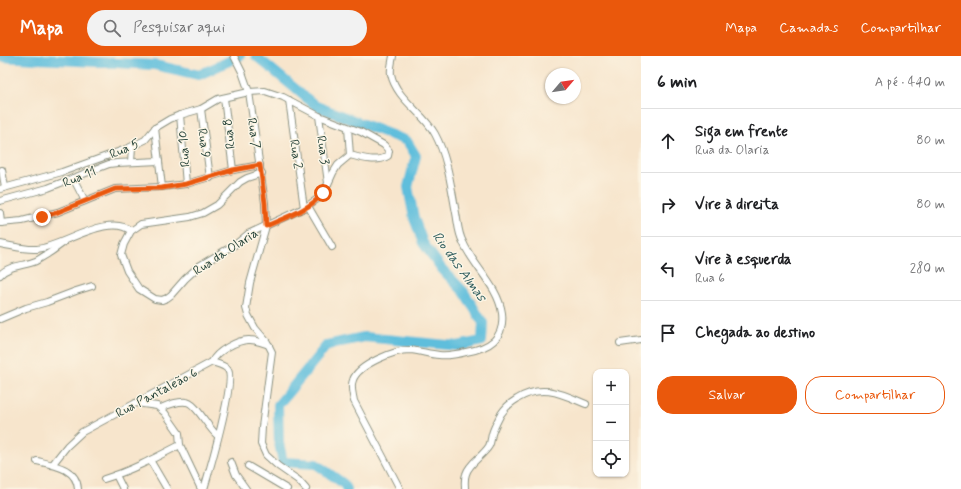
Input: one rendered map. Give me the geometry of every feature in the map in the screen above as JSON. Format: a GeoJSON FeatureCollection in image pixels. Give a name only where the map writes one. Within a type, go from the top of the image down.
{"type":"FeatureCollection","features":[{"type":"Feature","properties":{"kind":"street","name":"Rua 7"},"geometry":{"type":"LineString","coordinates":[[234,56],[242,72],[249,92],[262,173],[265,203],[266,226],[250,283],[246,308],[255,328],[268,345]]}},
{"type":"Feature","properties":{"kind":"street"},"geometry":{"type":"LineString","coordinates":[[393,56],[391,73],[396,86],[431,127],[438,139],[447,172],[460,235],[475,264],[493,289],[499,302],[502,322],[499,335],[494,341],[478,350],[445,355],[409,350],[401,351],[365,366],[357,373],[352,381],[354,401],[400,489]]}},
{"type":"Feature","properties":{"kind":"street","name":"Rua 5"},"geometry":{"type":"LineString","coordinates":[[2,188],[62,172],[132,147],[145,140],[155,128],[166,121],[200,109],[213,101],[249,92],[265,92],[289,100],[319,116],[361,132],[384,145],[389,152],[389,155],[385,158],[370,159],[350,155]]}},
{"type":"Feature","properties":{"kind":"street","name":"Rua 8"},"geometry":{"type":"LineString","coordinates":[[224,98],[233,170]]}},
{"type":"Feature","properties":{"kind":"street","name":"Rua 2"},"geometry":{"type":"LineString","coordinates":[[289,100],[306,207],[332,247]]}},
{"type":"Feature","properties":{"kind":"street","name":"Rua 9"},"geometry":{"type":"LineString","coordinates":[[200,109],[210,178]]}},
{"type":"Feature","properties":{"kind":"street","name":"Rua 10"},"geometry":{"type":"LineString","coordinates":[[180,115],[186,184]]}},
{"type":"Feature","properties":{"kind":"street","name":"Rua 3"},"geometry":{"type":"LineString","coordinates":[[319,116],[328,184]]}},
{"type":"Feature","properties":{"kind":"street"},"geometry":{"type":"LineString","coordinates":[[155,128],[162,188]]}},
{"type":"Feature","properties":{"kind":"street"},"geometry":{"type":"LineString","coordinates":[[348,128],[350,155]]}},
{"type":"Feature","properties":{"kind":"street"},"geometry":{"type":"LineString","coordinates":[[131,162],[132,147]]}},
{"type":"Feature","properties":{"kind":"street","name":"Rua da Olaria"},"geometry":{"type":"LineString","coordinates":[[131,231],[124,244],[121,255],[124,265],[139,289],[155,299],[162,300],[171,295],[199,266],[236,244],[248,234],[306,207],[319,198],[338,165],[350,155]]}},
{"type":"Feature","properties":{"kind":"street","name":"Rua 11"},"geometry":{"type":"LineString","coordinates":[[0,201],[38,191],[102,166],[118,163],[159,161]]}},
{"type":"Feature","properties":{"kind":"street"},"geometry":{"type":"LineString","coordinates":[[0,213],[1,223],[22,221],[58,212],[115,189],[162,188],[186,184],[233,170],[260,165]]}},
{"type":"Feature","properties":{"kind":"street"},"geometry":{"type":"LineString","coordinates":[[2,170],[2,188]]}},
{"type":"Feature","properties":{"kind":"street"},"geometry":{"type":"LineString","coordinates":[[0,244],[38,249],[102,227],[113,225],[122,226],[131,231],[141,224],[190,217],[203,213],[217,205],[240,182],[262,173]]}},
{"type":"Feature","properties":{"kind":"street"},"geometry":{"type":"LineString","coordinates":[[74,178],[85,201]]}},
{"type":"Feature","properties":{"kind":"street"},"geometry":{"type":"LineString","coordinates":[[0,275],[8,268],[37,260],[67,240]]}},
{"type":"Feature","properties":{"kind":"street"},"geometry":{"type":"LineString","coordinates":[[0,319],[26,308],[92,286]]}},
{"type":"Feature","properties":{"kind":"street","name":"Rua Pantaleão 6"},"geometry":{"type":"LineString","coordinates":[[52,464],[67,446],[82,432],[212,362],[214,357],[221,351],[243,341],[250,340],[268,345]]}},
{"type":"Feature","properties":{"kind":"street"},"geometry":{"type":"LineString","coordinates":[[620,343],[641,340]]}},
{"type":"Feature","properties":{"kind":"street"},"geometry":{"type":"LineString","coordinates":[[268,345],[272,352],[272,358],[261,444],[266,454],[278,466],[298,480],[306,489]]}},
{"type":"Feature","properties":{"kind":"street"},"geometry":{"type":"LineString","coordinates":[[202,489],[223,420],[230,376],[225,367],[212,362]]}},
{"type":"Feature","properties":{"kind":"street"},"geometry":{"type":"LineString","coordinates":[[465,489],[466,473],[471,464],[480,457],[490,445],[492,435],[499,419],[504,410],[513,402],[528,393],[543,391],[558,393],[586,404]]}},
{"type":"Feature","properties":{"kind":"street"},"geometry":{"type":"LineString","coordinates":[[161,408],[179,402],[188,402],[195,407],[204,421],[218,436]]}},
{"type":"Feature","properties":{"kind":"street"},"geometry":{"type":"LineString","coordinates":[[136,403],[161,408],[179,433],[180,445],[202,489]]}},
{"type":"Feature","properties":{"kind":"street"},"geometry":{"type":"LineString","coordinates":[[104,479],[116,476],[180,445]]}},
{"type":"Feature","properties":{"kind":"street"},"geometry":{"type":"LineString","coordinates":[[150,460],[167,489]]}},
{"type":"Feature","properties":{"kind":"street"},"geometry":{"type":"LineString","coordinates":[[37,461],[52,464],[65,469],[73,476],[78,484],[78,489]]}},
{"type":"Feature","properties":{"kind":"street"},"geometry":{"type":"LineString","coordinates":[[231,462],[236,475],[246,489]]}},
{"type":"Feature","properties":{"kind":"street"},"geometry":{"type":"LineString","coordinates":[[248,466],[287,489]]}},
{"type":"Feature","properties":{"kind":"street"},"geometry":{"type":"LineString","coordinates":[[116,476],[122,489]]}},
{"type":"Feature","properties":{"kind":"waterway"},"geometry":{"type":"LineString","coordinates":[[0,57],[155,65],[199,75],[240,56]]}},
{"type":"Feature","properties":{"kind":"waterway","name":"Rio das Almas"},"geometry":{"type":"LineString","coordinates":[[256,56],[316,106],[407,141],[416,156],[408,187],[414,218],[423,243],[442,269],[464,292],[483,323],[482,341],[458,346],[364,337],[327,345],[278,405],[279,443],[283,462],[316,464],[344,484],[347,489]]}},
{"type":"Feature","properties":{"kind":"route"},"geometry":{"type":"LineString","coordinates":[[42,217],[115,189],[162,188],[186,184],[233,170],[260,165],[265,203],[266,226],[304,208],[319,198],[323,193]]}}]}
